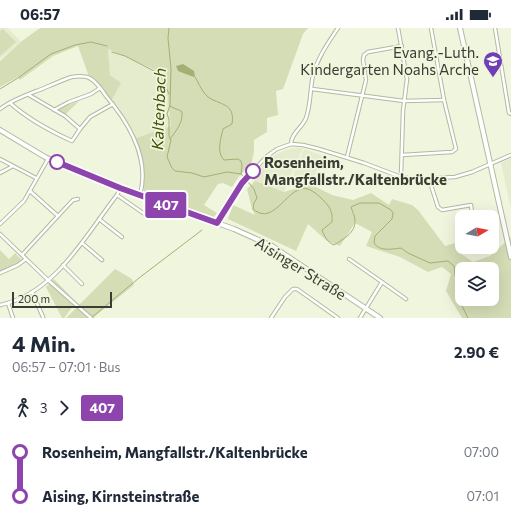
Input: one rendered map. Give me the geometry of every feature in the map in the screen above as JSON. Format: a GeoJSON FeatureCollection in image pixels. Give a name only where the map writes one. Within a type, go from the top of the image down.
{"type":"FeatureCollection","features":[{"type":"Feature","properties":{"kind":"main road"},"geometry":{"type":"LineString","coordinates":[[460,28],[511,257]]}},
{"type":"Feature","properties":{"kind":"main road","name":"Aisinger Straße"},"geometry":{"type":"LineString","coordinates":[[0,130],[48,158],[120,188],[217,223],[272,246],[380,318]]}},
{"type":"Feature","properties":{"kind":"street"},"geometry":{"type":"LineString","coordinates":[[291,144],[290,142],[295,133],[306,120],[310,106],[313,76],[319,60],[338,28]]}},
{"type":"Feature","properties":{"kind":"street"},"geometry":{"type":"LineString","coordinates":[[398,28],[407,79],[404,101],[401,177]]}},
{"type":"Feature","properties":{"kind":"street"},"geometry":{"type":"LineString","coordinates":[[402,155],[452,152],[455,151],[456,147],[444,100],[431,28]]}},
{"type":"Feature","properties":{"kind":"street"},"geometry":{"type":"LineString","coordinates":[[495,28],[509,113],[511,114]]}},
{"type":"Feature","properties":{"kind":"street"},"geometry":{"type":"LineString","coordinates":[[347,157],[366,80],[363,60],[364,55],[368,52],[402,46]]}},
{"type":"Feature","properties":{"kind":"street"},"geometry":{"type":"LineString","coordinates":[[0,109],[10,103],[71,77],[89,77],[113,104],[132,134],[139,153],[144,174],[140,195]]}},
{"type":"Feature","properties":{"kind":"street"},"geometry":{"type":"LineString","coordinates":[[54,110],[91,94],[100,88]]}},
{"type":"Feature","properties":{"kind":"street"},"geometry":{"type":"LineString","coordinates":[[312,89],[404,101],[444,100]]}},
{"type":"Feature","properties":{"kind":"street"},"geometry":{"type":"LineString","coordinates":[[28,95],[65,116],[80,129]]}},
{"type":"Feature","properties":{"kind":"street"},"geometry":{"type":"LineString","coordinates":[[10,103],[19,111],[48,129],[72,141],[90,117],[113,104]]}},
{"type":"Feature","properties":{"kind":"street"},"geometry":{"type":"LineString","coordinates":[[217,223],[242,183],[250,174],[276,149],[291,144],[303,145],[347,157],[401,177],[415,180],[455,177],[472,172],[511,155]]}},
{"type":"Feature","properties":{"kind":"street"},"geometry":{"type":"LineString","coordinates":[[0,224],[24,200],[48,158]]}},
{"type":"Feature","properties":{"kind":"street"},"geometry":{"type":"LineString","coordinates":[[0,159],[36,178]]}},
{"type":"Feature","properties":{"kind":"street"},"geometry":{"type":"LineString","coordinates":[[0,173],[13,166]]}},
{"type":"Feature","properties":{"kind":"street"},"geometry":{"type":"LineString","coordinates":[[429,179],[438,207],[442,210],[471,205],[472,210]]}},
{"type":"Feature","properties":{"kind":"street"},"geometry":{"type":"LineString","coordinates":[[0,305],[8,304],[32,292],[48,280],[82,243],[117,196],[120,188]]}},
{"type":"Feature","properties":{"kind":"street"},"geometry":{"type":"LineString","coordinates":[[30,191],[58,216]]}},
{"type":"Feature","properties":{"kind":"street"},"geometry":{"type":"LineString","coordinates":[[117,196],[146,215]]}},
{"type":"Feature","properties":{"kind":"street"},"geometry":{"type":"LineString","coordinates":[[22,255],[74,200],[78,199]]}},
{"type":"Feature","properties":{"kind":"street"},"geometry":{"type":"LineString","coordinates":[[99,219],[122,237]]}},
{"type":"Feature","properties":{"kind":"street"},"geometry":{"type":"LineString","coordinates":[[0,234],[48,280],[90,317]]}},
{"type":"Feature","properties":{"kind":"street"},"geometry":{"type":"LineString","coordinates":[[82,243],[102,260]]}},
{"type":"Feature","properties":{"kind":"street"},"geometry":{"type":"LineString","coordinates":[[349,258],[406,299]]}},
{"type":"Feature","properties":{"kind":"street"},"geometry":{"type":"LineString","coordinates":[[0,273],[18,265],[26,259]]}},
{"type":"Feature","properties":{"kind":"street"},"geometry":{"type":"LineString","coordinates":[[63,265],[82,284]]}},
{"type":"Feature","properties":{"kind":"street"},"geometry":{"type":"LineString","coordinates":[[360,318],[382,282]]}},
{"type":"Feature","properties":{"kind":"street"},"geometry":{"type":"LineString","coordinates":[[271,318],[292,289],[297,289],[338,318]]}},
{"type":"Feature","properties":{"kind":"street"},"geometry":{"type":"LineString","coordinates":[[32,292],[43,316]]}},
{"type":"Feature","properties":{"kind":"street"},"geometry":{"type":"LineString","coordinates":[[8,304],[13,318]]}},
{"type":"Feature","properties":{"kind":"shaded area"},"geometry":{"type":"Polygon","coordinates":[[[0,28],[8,28],[21,42],[0,59],[0,28]]]}},
{"type":"Feature","properties":{"kind":"shaded area"},"geometry":{"type":"Polygon","coordinates":[[[40,28],[308,28],[303,34],[283,89],[276,91],[278,115],[267,118],[267,132],[254,140],[254,152],[251,165],[240,175],[232,187],[223,183],[218,184],[204,205],[217,213],[214,217],[144,192],[141,169],[133,139],[171,126],[165,74],[108,49],[110,75],[121,83],[111,101],[88,74],[78,46],[53,56],[20,80],[18,77],[0,87],[0,61],[22,41],[40,28]]]}},
{"type":"Feature","properties":{"kind":"shaded area"},"geometry":{"type":"Polygon","coordinates":[[[3,29],[16,42],[0,56],[0,31],[3,29]]]}},
{"type":"Feature","properties":{"kind":"shaded area"},"geometry":{"type":"Polygon","coordinates":[[[108,49],[165,74],[171,126],[133,139],[111,101],[108,49]]]}},
{"type":"Feature","properties":{"kind":"shaded area"},"geometry":{"type":"Polygon","coordinates":[[[183,64],[194,71],[195,77],[178,71],[176,66],[183,64]]]}},
{"type":"Feature","properties":{"kind":"shaded area"},"geometry":{"type":"Polygon","coordinates":[[[79,101],[65,115],[58,109],[79,101]]]}},
{"type":"Feature","properties":{"kind":"shaded area"},"geometry":{"type":"Polygon","coordinates":[[[295,148],[303,148],[284,192],[255,182],[252,179],[260,168],[275,155],[295,148]]]}},
{"type":"Feature","properties":{"kind":"shaded area"},"geometry":{"type":"Polygon","coordinates":[[[304,149],[323,156],[315,175],[288,187],[304,149]]]}},
{"type":"Feature","properties":{"kind":"shaded area"},"geometry":{"type":"Polygon","coordinates":[[[511,158],[511,209],[501,163],[511,158]]]}},
{"type":"Feature","properties":{"kind":"shaded area"},"geometry":{"type":"Polygon","coordinates":[[[255,181],[284,192],[310,184],[332,195],[353,200],[371,193],[389,205],[392,199],[412,205],[418,210],[445,246],[455,243],[455,254],[461,254],[473,262],[492,254],[499,254],[499,248],[511,237],[511,318],[462,318],[446,291],[451,274],[442,267],[428,272],[400,257],[366,246],[372,232],[355,223],[340,246],[327,241],[308,224],[296,251],[228,219],[233,205],[255,215],[247,189],[255,181]]]}},
{"type":"Feature","properties":{"kind":"shaded area"},"geometry":{"type":"Polygon","coordinates":[[[0,250],[9,259],[15,253],[22,260],[15,265],[0,271],[0,250]]]}},
{"type":"Feature","properties":{"kind":"shaded area"},"geometry":{"type":"Polygon","coordinates":[[[115,269],[132,279],[134,285],[94,317],[95,318],[66,318],[115,269]]]}},
{"type":"Feature","properties":{"kind":"shaded area"},"geometry":{"type":"Polygon","coordinates":[[[54,279],[76,302],[64,318],[62,318],[46,287],[54,279]]]}},
{"type":"Feature","properties":{"kind":"waterway","name":"Kaltenbach"},"geometry":{"type":"LineString","coordinates":[[169,28],[168,38],[171,69],[170,105],[167,114],[169,119],[169,136],[171,140],[167,157],[175,171],[192,173],[204,177],[227,172],[241,174],[254,189],[257,198],[253,209],[261,213],[268,213],[275,209],[294,192],[301,189],[308,189],[328,205],[332,215],[332,222],[322,230],[328,241],[334,245],[345,238],[355,225],[355,218],[351,207],[360,203],[379,203],[391,210],[393,213],[392,219],[375,236],[374,243],[379,248],[383,249],[401,248],[408,253],[430,263],[448,261],[454,266],[457,291],[468,318]]}},
{"type":"Feature","properties":{"kind":"waterway"},"geometry":{"type":"LineString","coordinates":[[0,89],[51,54],[75,45],[91,42],[107,46]]}},
{"type":"Feature","properties":{"kind":"waterway"},"geometry":{"type":"LineString","coordinates":[[112,52],[125,56],[160,74],[169,94]]}},
{"type":"Feature","properties":{"kind":"waterway"},"geometry":{"type":"LineString","coordinates":[[195,77],[209,98],[224,104],[231,111],[232,124],[223,129],[220,153],[224,160],[238,159],[241,161],[241,174]]}},
{"type":"Feature","properties":{"kind":"waterway"},"geometry":{"type":"LineString","coordinates":[[170,106],[182,112],[182,116],[179,127],[170,139]]}},
{"type":"Feature","properties":{"kind":"waterway"},"geometry":{"type":"LineString","coordinates":[[91,318],[139,278],[202,230]]}},
{"type":"Feature","properties":{"kind":"bus line","name":"407"},"geometry":{"type":"LineString","coordinates":[[57,162],[120,188],[217,223],[242,183],[253,171]]}},
{"type":"Feature","properties":{"kind":"place","name":"Evang.-Luth. Kindergarten Noahs Arche"},"geometry":{"type":"Point","coordinates":[493,78]}},
{"type":"Feature","properties":{"kind":"place","name":"Rosenheim, Mangfallstr./Kaltenbrücke"},"geometry":{"type":"Point","coordinates":[253,171]}}]}
